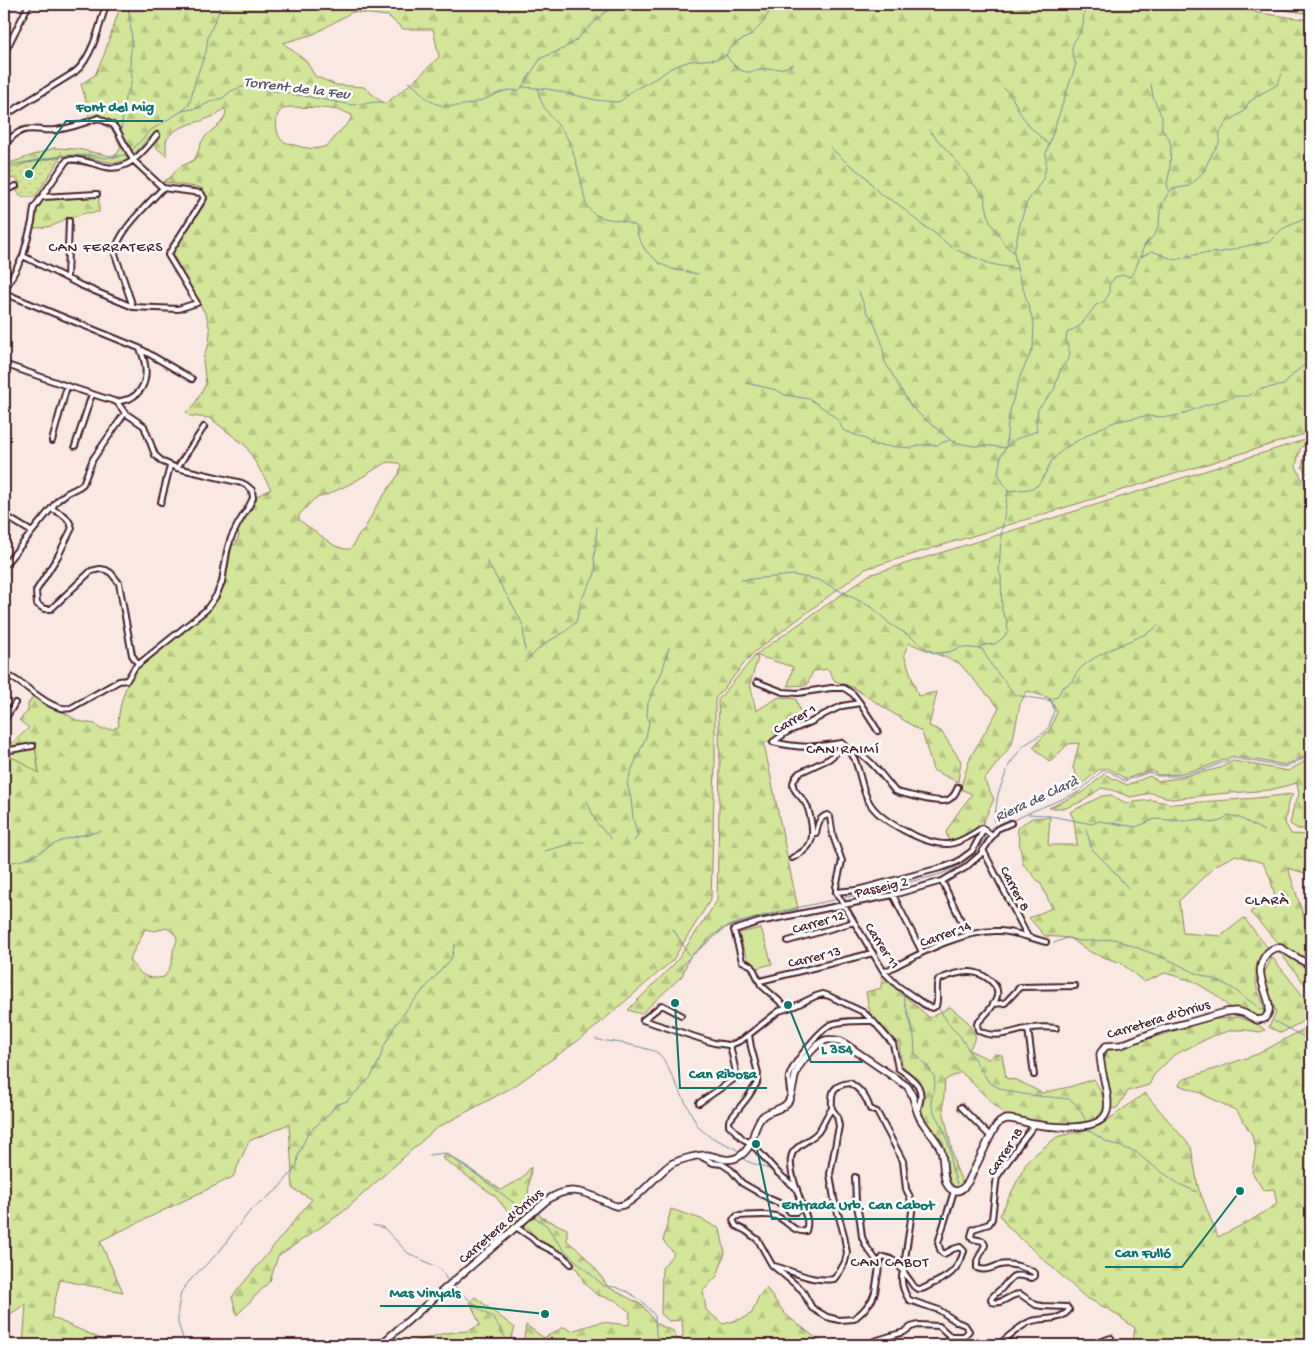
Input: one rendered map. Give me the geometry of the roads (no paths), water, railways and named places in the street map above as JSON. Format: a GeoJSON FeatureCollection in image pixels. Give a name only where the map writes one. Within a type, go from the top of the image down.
{"type":"FeatureCollection","features":[{"type":"Feature","properties":{"kind":"street"},"geometry":{"type":"LineString","coordinates":[[4,54],[29,4]]}},
{"type":"Feature","properties":{"kind":"street"},"geometry":{"type":"LineString","coordinates":[[4,116],[82,66],[90,52],[106,4]]}},
{"type":"Feature","properties":{"kind":"street"},"geometry":{"type":"LineString","coordinates":[[4,144],[23,129],[54,130],[70,128],[98,118],[101,112]]}},
{"type":"Feature","properties":{"kind":"street"},"geometry":{"type":"LineString","coordinates":[[23,256],[80,285],[133,307],[178,309],[197,303],[168,255],[204,198],[202,193],[163,188],[133,160],[113,125],[98,118]]}},
{"type":"Feature","properties":{"kind":"street"},"geometry":{"type":"LineString","coordinates":[[157,135],[133,160],[121,167],[107,168],[75,159],[67,160],[34,208],[23,256],[4,292],[139,348],[192,379]]}},
{"type":"Feature","properties":{"kind":"street"},"geometry":{"type":"LineString","coordinates":[[4,191],[16,186]]}},
{"type":"Feature","properties":{"kind":"street"},"geometry":{"type":"LineString","coordinates":[[133,307],[115,254],[115,247],[128,226],[163,188]]}},
{"type":"Feature","properties":{"kind":"street"},"geometry":{"type":"LineString","coordinates":[[42,197],[97,194]]}},
{"type":"Feature","properties":{"kind":"street"},"geometry":{"type":"LineString","coordinates":[[68,278],[69,222]]}},
{"type":"Feature","properties":{"kind":"street"},"geometry":{"type":"LineString","coordinates":[[4,364],[117,402],[130,398],[141,388],[146,377],[144,357],[139,348]]}},
{"type":"Feature","properties":{"kind":"street"},"geometry":{"type":"LineString","coordinates":[[52,441],[67,386]]}},
{"type":"Feature","properties":{"kind":"street"},"geometry":{"type":"LineString","coordinates":[[76,446],[92,394]]}},
{"type":"Feature","properties":{"kind":"street"},"geometry":{"type":"LineString","coordinates":[[4,674],[12,677],[56,707],[65,710],[71,708],[124,679],[127,680],[138,664],[206,610],[220,589],[231,538],[250,506],[254,495],[250,487],[242,483],[170,466],[155,456],[144,426],[125,413],[117,402]]}},
{"type":"Feature","properties":{"kind":"street"},"geometry":{"type":"LineString","coordinates":[[4,566],[58,500],[83,484],[94,459],[125,413]]}},
{"type":"Feature","properties":{"kind":"street"},"geometry":{"type":"LineString","coordinates":[[177,468],[204,427]]}},
{"type":"Feature","properties":{"kind":"street"},"geometry":{"type":"LineString","coordinates":[[161,502],[170,466]]}},
{"type":"Feature","properties":{"kind":"street"},"geometry":{"type":"LineString","coordinates":[[52,509],[70,520],[72,528],[58,556],[36,591],[37,604],[44,609],[51,609],[91,571],[106,570],[119,583],[132,655],[138,664]]}},
{"type":"Feature","properties":{"kind":"street"},"geometry":{"type":"LineString","coordinates":[[4,515],[32,532]]}},
{"type":"Feature","properties":{"kind":"street","name":"Carrer 1"},"geometry":{"type":"LineString","coordinates":[[757,682],[783,692],[798,693],[844,688],[853,694],[878,731]]}},
{"type":"Feature","properties":{"kind":"street"},"geometry":{"type":"LineString","coordinates":[[4,721],[15,703]]}},
{"type":"Feature","properties":{"kind":"street","name":"Carrer 1"},"geometry":{"type":"LineString","coordinates":[[842,743],[800,748],[774,742],[787,732],[811,722],[824,714],[842,706],[860,703]]}},
{"type":"Feature","properties":{"kind":"street"},"geometry":{"type":"LineString","coordinates":[[792,858],[808,848],[812,833],[806,803],[794,791],[792,784],[795,777],[799,773],[829,759],[835,754],[842,743],[875,766],[896,791],[900,793],[940,801],[948,800],[954,796],[958,787]]}},
{"type":"Feature","properties":{"kind":"street"},"geometry":{"type":"LineString","coordinates":[[4,751],[33,746]]}},
{"type":"Feature","properties":{"kind":"street"},"geometry":{"type":"LineString","coordinates":[[850,749],[869,802],[878,814],[893,825],[926,840],[948,844],[969,837],[982,828],[984,829]]}},
{"type":"Feature","properties":{"kind":"street"},"geometry":{"type":"LineString","coordinates":[[812,833],[816,833],[822,817],[827,815],[830,817],[842,861],[836,892],[858,890],[957,862],[972,851],[984,829]]}},
{"type":"Feature","properties":{"kind":"street","name":"Passeig 2"},"geometry":{"type":"LineString","coordinates":[[760,981],[752,966],[742,962],[734,930],[759,922],[893,895],[942,881],[965,868],[980,855],[997,829],[1011,824]]}},
{"type":"Feature","properties":{"kind":"street"},"geometry":{"type":"LineString","coordinates":[[984,829],[992,836]]}},
{"type":"Feature","properties":{"kind":"street","name":"Carrer 8"},"geometry":{"type":"LineString","coordinates":[[983,850],[1028,937]]}},
{"type":"Feature","properties":{"kind":"street"},"geometry":{"type":"LineString","coordinates":[[942,881],[968,935]]}},
{"type":"Feature","properties":{"kind":"street","name":"Carrer 11"},"geometry":{"type":"LineString","coordinates":[[836,892],[884,972],[898,986],[925,1006],[932,1008],[936,1006],[938,1002],[938,980],[950,975],[971,972],[986,978],[994,984],[997,994],[993,1004]]}},
{"type":"Feature","properties":{"kind":"street"},"geometry":{"type":"LineString","coordinates":[[893,895],[922,952]]}},
{"type":"Feature","properties":{"kind":"street","name":"Carrer 12"},"geometry":{"type":"LineString","coordinates":[[788,941],[854,922]]}},
{"type":"Feature","properties":{"kind":"street","name":"Carrer 14"},"geometry":{"type":"LineString","coordinates":[[884,972],[922,952],[968,935],[985,931],[1002,931],[1046,942]]}},
{"type":"Feature","properties":{"kind":"street","name":"Carretera d'Òrrius"},"geometry":{"type":"LineString","coordinates":[[954,1191],[966,1185],[990,1136],[996,1126],[1005,1119],[1035,1124],[1085,1127],[1103,1118],[1108,1110],[1108,1104],[1100,1054],[1106,1046],[1121,1045],[1170,1026],[1187,1024],[1226,1012],[1236,1011],[1257,1020],[1264,1019],[1269,1011],[1269,1005],[1260,970],[1263,959],[1271,949],[1281,948],[1311,966]]}},
{"type":"Feature","properties":{"kind":"street","name":"Carrer 13"},"geometry":{"type":"LineString","coordinates":[[760,981],[873,953]]}},
{"type":"Feature","properties":{"kind":"street"},"geometry":{"type":"LineString","coordinates":[[760,981],[766,990],[787,1008]]}},
{"type":"Feature","properties":{"kind":"street"},"geometry":{"type":"LineString","coordinates":[[1056,1028],[1028,1028],[993,1036],[978,1030],[976,1024],[993,1004],[1005,1003],[1020,987],[1075,986]]}},
{"type":"Feature","properties":{"kind":"street"},"geometry":{"type":"LineString","coordinates":[[681,1015],[662,1005],[643,1020],[714,1044],[730,1045],[742,1040],[780,1011],[823,994],[828,996],[863,1012],[893,1044],[898,1068],[918,1084],[920,1092],[917,1110]]}},
{"type":"Feature","properties":{"kind":"street"},"geometry":{"type":"LineString","coordinates":[[791,1094],[789,1078],[796,1061],[824,1030],[830,1025],[839,1023],[873,1021]]}},
{"type":"Feature","properties":{"kind":"street"},"geometry":{"type":"LineString","coordinates":[[1028,1028],[1034,1075]]}},
{"type":"Feature","properties":{"kind":"street"},"geometry":{"type":"LineString","coordinates":[[749,1035],[758,1073],[757,1083],[729,1121],[729,1125],[796,1189]]}},
{"type":"Feature","properties":{"kind":"street"},"geometry":{"type":"LineString","coordinates":[[791,1094],[796,1071],[803,1061],[821,1043],[827,1040],[841,1041],[904,1083],[912,1092],[921,1120],[935,1138],[941,1150],[945,1180],[954,1191],[938,1243],[941,1252],[944,1254],[952,1248],[960,1247],[964,1251],[957,1267],[943,1280],[918,1289],[914,1287],[895,1261],[884,1257],[879,1264],[872,1300],[854,1319],[839,1320],[827,1317],[812,1308],[802,1290],[772,1265],[758,1240],[736,1226],[732,1220],[737,1216],[777,1216],[801,1232],[806,1231],[808,1222],[796,1189],[790,1163],[792,1152],[817,1134],[832,1109]]}},
{"type":"Feature","properties":{"kind":"street"},"geometry":{"type":"LineString","coordinates":[[699,1103],[737,1077],[730,1045]]}},
{"type":"Feature","properties":{"kind":"street"},"geometry":{"type":"LineString","coordinates":[[772,1265],[809,1278],[824,1280],[834,1279],[845,1262],[844,1235],[834,1199],[830,1174],[839,1126],[837,1116],[832,1109],[832,1100],[833,1092],[840,1084],[850,1083],[859,1089],[869,1104],[870,1109],[877,1112],[903,1161],[906,1188],[912,1212],[901,1277],[909,1300],[939,1310],[965,1325],[969,1331],[964,1336],[950,1336],[939,1326],[918,1325],[904,1332],[874,1341],[869,1345]]}},
{"type":"Feature","properties":{"kind":"street","name":"Carretera d'Òrrius"},"geometry":{"type":"LineString","coordinates":[[380,1345],[546,1201],[558,1194],[574,1191],[617,1206],[624,1205],[637,1196],[668,1167],[679,1161],[700,1156],[710,1156],[725,1160],[737,1158],[744,1153],[750,1143],[761,1118],[784,1106],[791,1094]]}},
{"type":"Feature","properties":{"kind":"street"},"geometry":{"type":"LineString","coordinates":[[961,1106],[990,1136]]}},
{"type":"Feature","properties":{"kind":"street","name":"Carrer 18"},"geometry":{"type":"LineString","coordinates":[[1003,1345],[1004,1340],[1027,1323],[1053,1319],[1067,1313],[1069,1310],[1067,1307],[1036,1305],[1020,1294],[1012,1295],[1001,1302],[992,1302],[990,1299],[992,1296],[1011,1277],[1014,1275],[1032,1278],[1035,1276],[1035,1273],[1002,1264],[984,1270],[977,1268],[977,1261],[985,1245],[983,1241],[973,1239],[971,1236],[973,1229],[989,1224],[992,1219],[997,1177],[1035,1124]]}},
{"type":"Feature","properties":{"kind":"street"},"geometry":{"type":"LineString","coordinates":[[700,1156],[722,1164],[731,1170],[742,1183],[786,1206],[790,1212],[796,1212],[802,1207]]}},
{"type":"Feature","properties":{"kind":"street"},"geometry":{"type":"LineString","coordinates":[[855,1177],[856,1202],[862,1237],[879,1264]]}},
{"type":"Feature","properties":{"kind":"street"},"geometry":{"type":"LineString","coordinates":[[516,1227],[537,1243],[563,1256],[571,1264]]}},
{"type":"Feature","properties":{"kind":"street"},"geometry":{"type":"LineString","coordinates":[[1060,1345],[1091,1345],[1111,1338]]}},
{"type":"Feature","properties":{"kind":"waterway"},"geometry":{"type":"LineString","coordinates":[[128,4],[132,40],[130,61],[132,79],[125,97],[121,132],[131,151]]}},
{"type":"Feature","properties":{"kind":"waterway"},"geometry":{"type":"LineString","coordinates":[[131,151],[151,130],[189,105],[196,78],[206,52],[208,37],[222,4]]}},
{"type":"Feature","properties":{"kind":"waterway"},"geometry":{"type":"LineString","coordinates":[[522,87],[541,58],[563,49],[575,41],[605,12],[619,4]]}},
{"type":"Feature","properties":{"kind":"waterway"},"geometry":{"type":"LineString","coordinates":[[408,82],[432,102],[445,106],[473,103],[505,91],[518,91],[522,87],[548,89],[596,100],[621,101],[632,91],[671,68],[690,61],[717,59],[726,55],[736,43],[751,35],[761,25],[771,9],[779,4]]}},
{"type":"Feature","properties":{"kind":"waterway"},"geometry":{"type":"LineString","coordinates":[[1008,491],[998,474],[1001,455],[1006,448],[1011,406],[1021,374],[1033,348],[1034,324],[1017,269],[1014,252],[1026,204],[1043,179],[1046,167],[1046,153],[1076,64],[1072,47],[1083,25],[1085,4]]}},
{"type":"Feature","properties":{"kind":"waterway"},"geometry":{"type":"LineString","coordinates":[[726,55],[736,67],[747,72],[782,68],[794,64]]}},
{"type":"Feature","properties":{"kind":"waterway"},"geometry":{"type":"LineString","coordinates":[[859,292],[882,343],[885,362],[910,405],[953,442],[974,446],[1006,448],[1016,439],[1037,431],[1038,409],[1054,390],[1061,368],[1069,358],[1067,333],[1081,325],[1096,305],[1104,302],[1109,294],[1109,285],[1115,277],[1124,275],[1130,277],[1135,270],[1144,246],[1155,234],[1159,225],[1160,210],[1167,195],[1172,189],[1189,186],[1197,179],[1219,144],[1220,132],[1227,122],[1243,112],[1249,102],[1277,85],[1282,74]]}},
{"type":"Feature","properties":{"kind":"waterway"},"geometry":{"type":"LineString","coordinates":[[1151,84],[1153,97],[1162,117],[1162,129],[1169,139],[1171,146],[1167,184],[1169,191]]}},
{"type":"Feature","properties":{"kind":"waterway","name":"Torrent de la Feu"},"geometry":{"type":"LineString","coordinates":[[182,111],[198,108],[223,98],[231,91],[241,87],[283,92],[352,105],[383,102]]}},
{"type":"Feature","properties":{"kind":"waterway"},"geometry":{"type":"LineString","coordinates":[[538,88],[542,104],[570,144],[588,208],[600,217],[624,221],[636,226],[639,239],[646,251],[659,263],[672,269],[698,274]]}},
{"type":"Feature","properties":{"kind":"waterway"},"geometry":{"type":"LineString","coordinates":[[1004,88],[1012,97],[1030,127],[1047,143]]}},
{"type":"Feature","properties":{"kind":"waterway"},"geometry":{"type":"LineString","coordinates":[[929,130],[984,196],[990,222],[1006,246],[1014,252]]}},
{"type":"Feature","properties":{"kind":"waterway"},"geometry":{"type":"LineString","coordinates":[[830,147],[865,176],[880,194],[898,204],[954,249],[991,264],[1017,269]]}},
{"type":"Feature","properties":{"kind":"waterway"},"geometry":{"type":"LineString","coordinates":[[4,167],[67,155],[90,155],[105,158],[125,155]]}},
{"type":"Feature","properties":{"kind":"waterway"},"geometry":{"type":"LineString","coordinates":[[1141,257],[1152,251],[1175,260],[1198,254],[1223,252],[1269,242],[1282,229],[1311,216]]}},
{"type":"Feature","properties":{"kind":"waterway"},"geometry":{"type":"LineString","coordinates":[[1260,389],[1284,385],[1293,374],[1311,360]]}},
{"type":"Feature","properties":{"kind":"waterway"},"geometry":{"type":"LineString","coordinates":[[746,383],[777,390],[785,395],[810,399],[838,420],[843,430],[866,439],[873,445],[912,448],[920,445],[937,445],[949,440]]}},
{"type":"Feature","properties":{"kind":"waterway"},"geometry":{"type":"LineString","coordinates":[[979,648],[984,645],[995,644],[1008,631],[1007,621],[1002,611],[1001,576],[999,572],[1001,536],[1008,491],[1029,489],[1037,486],[1051,462],[1063,449],[1098,429],[1117,421],[1146,416],[1169,417],[1180,415],[1236,396],[1248,396],[1253,393]]}},
{"type":"Feature","properties":{"kind":"waterway"},"geometry":{"type":"LineString","coordinates":[[525,662],[544,644],[565,632],[576,622],[582,598],[596,570],[594,558],[597,527]]}},
{"type":"Feature","properties":{"kind":"waterway"},"geometry":{"type":"LineString","coordinates":[[486,560],[523,625],[525,651]]}},
{"type":"Feature","properties":{"kind":"waterway"},"geometry":{"type":"LineString","coordinates":[[741,580],[793,575],[819,580],[873,608],[890,624],[935,653],[949,652],[961,647],[982,649],[992,666],[1015,695],[1052,701],[1054,711],[1045,732],[1023,746],[1009,765],[998,794],[994,822]]}},
{"type":"Feature","properties":{"kind":"waterway"},"geometry":{"type":"LineString","coordinates":[[1048,700],[1057,697],[1062,688],[1073,681],[1076,673],[1083,666],[1113,648],[1158,626]]}},
{"type":"Feature","properties":{"kind":"waterway"},"geometry":{"type":"LineString","coordinates":[[634,841],[638,836],[627,783],[646,737],[649,723],[647,715],[648,703],[662,672],[669,647]]}},
{"type":"Feature","properties":{"kind":"waterway","name":"Riera de Clarà"},"geometry":{"type":"LineString","coordinates":[[1012,821],[1079,792],[1102,771],[1109,771],[1125,781],[1150,772],[1157,776],[1179,776],[1204,770],[1234,758],[1285,767],[1311,754]]}},
{"type":"Feature","properties":{"kind":"waterway"},"geometry":{"type":"LineString","coordinates":[[587,801],[596,822],[611,839]]}},
{"type":"Feature","properties":{"kind":"waterway"},"geometry":{"type":"LineString","coordinates":[[1028,814],[1045,815],[1092,824],[1099,821],[1136,827],[1155,819],[1186,821],[1200,819],[1211,823],[1221,821],[1228,815],[1240,818],[1264,831]]}},
{"type":"Feature","properties":{"kind":"waterway","name":"Riera de Clarà"},"geometry":{"type":"LineString","coordinates":[[991,830],[991,828],[1003,824]]}},
{"type":"Feature","properties":{"kind":"waterway"},"geometry":{"type":"LineString","coordinates":[[1086,829],[1092,849],[1128,888]]}},
{"type":"Feature","properties":{"kind":"waterway"},"geometry":{"type":"LineString","coordinates":[[4,862],[26,859],[64,840],[101,831]]}},
{"type":"Feature","properties":{"kind":"waterway","name":"Riera de Clarà"},"geometry":{"type":"LineString","coordinates":[[842,898],[946,872],[957,867],[967,859],[988,835]]}},
{"type":"Feature","properties":{"kind":"waterway"},"geometry":{"type":"LineString","coordinates":[[545,851],[577,842],[584,842]]}},
{"type":"Feature","properties":{"kind":"waterway","name":"Riera de Clarà"},"geometry":{"type":"LineString","coordinates":[[680,969],[712,936],[728,926],[777,912],[838,899]]}},
{"type":"Feature","properties":{"kind":"waterway"},"geometry":{"type":"LineString","coordinates":[[673,929],[690,956]]}},
{"type":"Feature","properties":{"kind":"waterway"},"geometry":{"type":"LineString","coordinates":[[1054,943],[1067,938],[1080,941],[1114,939],[1223,983],[1262,1010]]}},
{"type":"Feature","properties":{"kind":"waterway"},"geometry":{"type":"LineString","coordinates":[[185,1345],[178,1323],[181,1292],[191,1279],[220,1251],[251,1210],[277,1190],[297,1166],[298,1155],[308,1133],[336,1105],[347,1101],[371,1077],[396,1024],[410,1005],[451,959],[455,944]]}},
{"type":"Feature","properties":{"kind":"waterway"},"geometry":{"type":"LineString","coordinates":[[902,992],[914,1036],[915,1053],[934,1076],[935,1084],[931,1101],[934,1113],[945,1132],[950,1150],[951,1165],[957,1184]]}},
{"type":"Feature","properties":{"kind":"waterway"},"geometry":{"type":"LineString","coordinates":[[939,1009],[951,1027],[960,1036],[988,1081],[1005,1090],[1069,1099],[1081,1111],[1086,1121]]}},
{"type":"Feature","properties":{"kind":"waterway"},"geometry":{"type":"LineString","coordinates":[[1274,1021],[1306,1038],[1311,1043]]}},
{"type":"Feature","properties":{"kind":"waterway"},"geometry":{"type":"LineString","coordinates":[[596,1039],[603,1041]]}},
{"type":"Feature","properties":{"kind":"waterway"},"geometry":{"type":"LineString","coordinates":[[606,1041],[649,1049],[658,1053],[664,1060],[698,1127],[709,1136],[736,1149],[738,1152]]}},
{"type":"Feature","properties":{"kind":"waterway"},"geometry":{"type":"LineString","coordinates":[[1088,1130],[1107,1142],[1136,1152],[1179,1184],[1197,1192]]}},
{"type":"Feature","properties":{"kind":"waterway"},"geometry":{"type":"LineString","coordinates":[[429,1155],[445,1153],[526,1212]]}},
{"type":"Feature","properties":{"kind":"waterway"},"geometry":{"type":"LineString","coordinates":[[743,1158],[746,1161],[772,1170],[794,1192],[797,1203]]}},
{"type":"Feature","properties":{"kind":"waterway"},"geometry":{"type":"LineString","coordinates":[[533,1216],[547,1226],[566,1252],[604,1286],[615,1287],[628,1292],[642,1301],[655,1316],[656,1334],[660,1345]]}},
{"type":"Feature","properties":{"kind":"waterway"},"geometry":{"type":"LineString","coordinates":[[373,1225],[384,1228],[408,1253],[441,1269],[447,1280]]}},
{"type":"Feature","properties":{"kind":"waterway"},"geometry":{"type":"LineString","coordinates":[[454,1286],[483,1312],[493,1317],[506,1339],[517,1345]]}},
{"type":"Feature","properties":{"kind":"place","name":"Font del Mig"},"geometry":{"type":"Point","coordinates":[29,174]}},
{"type":"Feature","properties":{"kind":"place","name":"Can Ribosa"},"geometry":{"type":"Point","coordinates":[675,1003]}},
{"type":"Feature","properties":{"kind":"place","name":"L 354"},"geometry":{"type":"Point","coordinates":[788,1005]}},
{"type":"Feature","properties":{"kind":"place","name":"Entrada Urb. Can Cabot"},"geometry":{"type":"Point","coordinates":[756,1144]}},
{"type":"Feature","properties":{"kind":"place","name":"Can Fulló"},"geometry":{"type":"Point","coordinates":[1240,1191]}},
{"type":"Feature","properties":{"kind":"place","name":"Mas Vinyals"},"geometry":{"type":"Point","coordinates":[545,1314]}},
{"type":"Feature","properties":{"kind":"district","name":"CAN FERRATERS"},"geometry":{"type":"Point","coordinates":[106,246]}},
{"type":"Feature","properties":{"kind":"district","name":"CAN RAIMÍ"},"geometry":{"type":"Point","coordinates":[843,748]}},
{"type":"Feature","properties":{"kind":"district","name":"CLARÀ"},"geometry":{"type":"Point","coordinates":[1267,899]}},
{"type":"Feature","properties":{"kind":"district","name":"CAN CABOT"},"geometry":{"type":"Point","coordinates":[890,1261]}}]}
